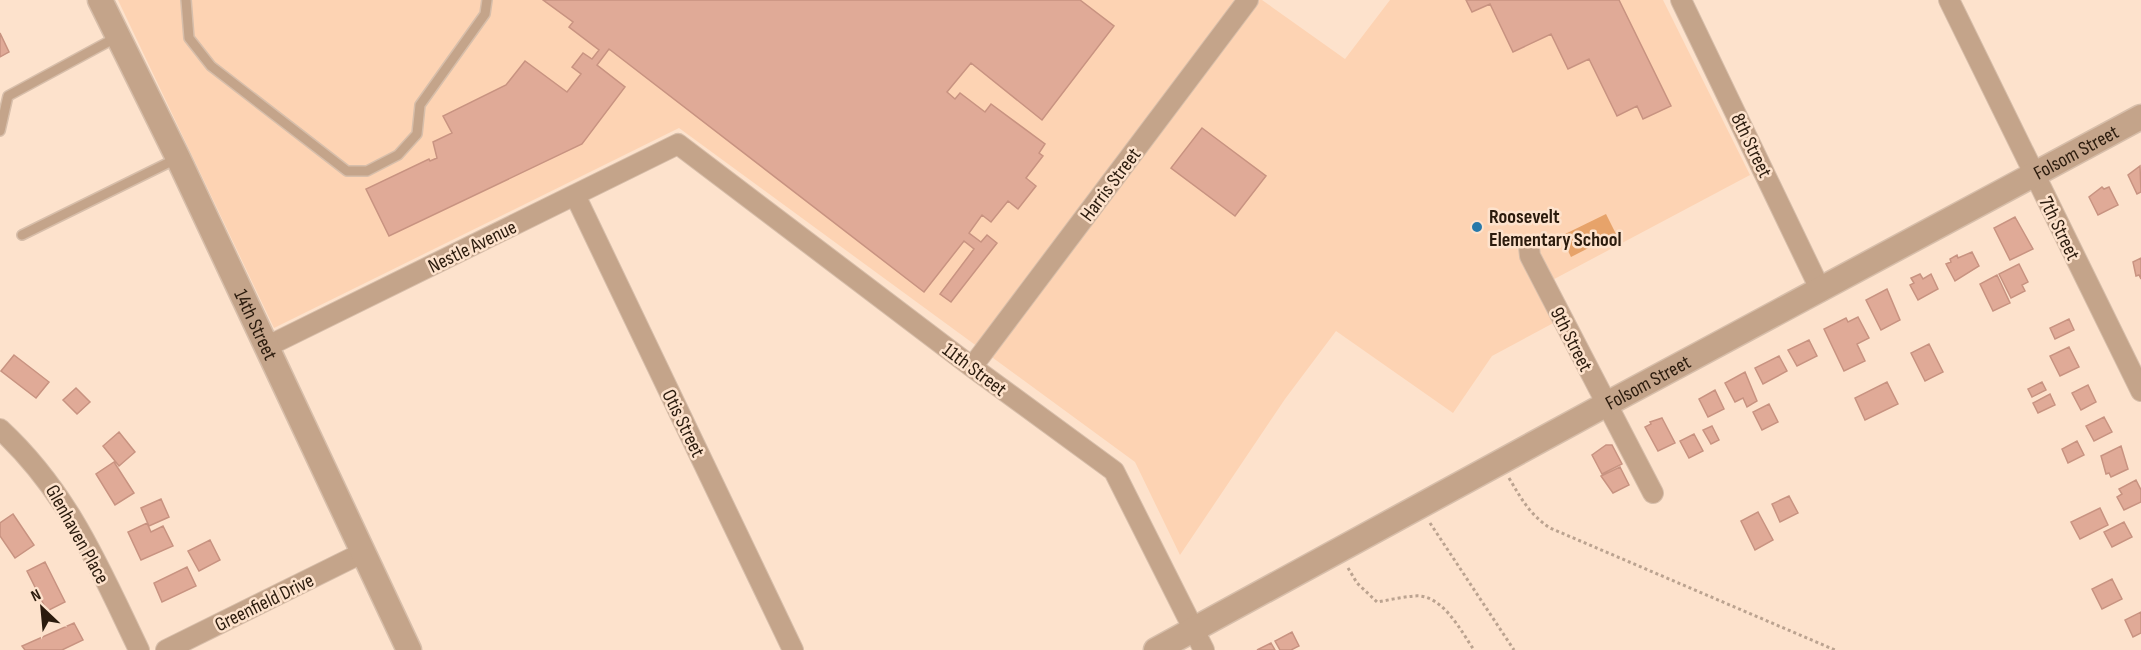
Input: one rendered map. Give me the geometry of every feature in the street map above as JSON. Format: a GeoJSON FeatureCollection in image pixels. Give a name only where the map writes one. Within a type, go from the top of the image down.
{"type":"FeatureCollection","features":[{"type":"Feature","properties":{"kind":"street","name":"Harris Street"},"geometry":{"type":"LineString","coordinates":[[972,367],[1248,0]]}},
{"type":"Feature","properties":{"kind":"street","name":"8th Street"},"geometry":{"type":"LineString","coordinates":[[1681,0],[1821,291]]}},
{"type":"Feature","properties":{"kind":"street","name":"7th Street"},"geometry":{"type":"LineString","coordinates":[[1949,0],[2141,391]]}},
{"type":"Feature","properties":{"kind":"street","name":"14th Street"},"geometry":{"type":"LineString","coordinates":[[102,1],[117,37],[178,158],[409,650]]}},
{"type":"Feature","properties":{"kind":"street","name":"Folsom Street"},"geometry":{"type":"LineString","coordinates":[[1156,650],[1198,640],[1337,551],[2141,117]]}},
{"type":"Feature","properties":{"kind":"street","name":"11th Street"},"geometry":{"type":"LineString","coordinates":[[678,144],[972,367],[1114,471],[1198,640]]}},
{"type":"Feature","properties":{"kind":"street","name":"Nestle Avenue"},"geometry":{"type":"LineString","coordinates":[[266,347],[678,144]]}},
{"type":"Feature","properties":{"kind":"street","name":"Otis Street"},"geometry":{"type":"LineString","coordinates":[[575,195],[793,650]]}},
{"type":"Feature","properties":{"kind":"street","name":"9th Street"},"geometry":{"type":"LineString","coordinates":[[1529,247],[1530,256],[1605,405],[1653,493]]}},
{"type":"Feature","properties":{"kind":"street","name":"Glenhaven Place"},"geometry":{"type":"LineString","coordinates":[[0,429],[40,469],[72,514],[139,650]]}},
{"type":"Feature","properties":{"kind":"street","name":"Greenfield Drive"},"geometry":{"type":"LineString","coordinates":[[166,650],[362,553]]}},
{"type":"Feature","properties":{"kind":"lane"},"geometry":{"type":"LineString","coordinates":[[186,0],[189,38],[211,66],[347,171],[367,171],[398,155],[417,134],[420,105],[484,14],[487,0]]}},
{"type":"Feature","properties":{"kind":"lane"},"geometry":{"type":"LineString","coordinates":[[0,131],[8,96],[117,37]]}},
{"type":"Feature","properties":{"kind":"lane"},"geometry":{"type":"LineString","coordinates":[[22,235],[178,158]]}},
{"type":"Feature","properties":{"kind":"path"},"geometry":{"type":"LineString","coordinates":[[1512,483],[1524,506],[1535,518],[1550,528],[1835,650]]}},
{"type":"Feature","properties":{"kind":"path"},"geometry":{"type":"LineString","coordinates":[[1430,523],[1514,650]]}},
{"type":"Feature","properties":{"kind":"path"},"geometry":{"type":"LineString","coordinates":[[1337,551],[1357,583],[1377,602],[1417,595],[1435,602],[1445,609],[1474,650]]}},
{"type":"Feature","properties":{"kind":"shaded area"},"geometry":{"type":"Polygon","coordinates":[[[118,0],[1262,0],[1345,59],[1390,0],[1663,0],[1750,175],[1543,285],[1559,320],[1492,356],[1453,413],[1336,331],[1285,399],[1180,555],[1135,462],[679,128],[274,328],[118,0]]]}},
{"type":"Feature","properties":{"kind":"shaded area"},"geometry":{"type":"Polygon","coordinates":[[[1606,214],[1616,234],[1571,257],[1561,236],[1606,214]]]}},
{"type":"Feature","properties":{"kind":"building"},"geometry":{"type":"Polygon","coordinates":[[[543,0],[1080,0],[1114,26],[1042,120],[971,63],[947,92],[955,99],[960,93],[985,112],[991,104],[1045,144],[1039,153],[1043,156],[1026,178],[1036,186],[1018,209],[1008,201],[991,222],[982,215],[969,233],[981,242],[987,235],[997,243],[951,302],[940,294],[974,249],[964,241],[924,292],[609,49],[597,65],[625,87],[582,144],[389,236],[366,189],[429,159],[430,161],[437,158],[433,142],[452,133],[443,116],[506,85],[525,61],[567,92],[581,74],[572,67],[583,53],[592,59],[599,50],[569,27],[573,22],[543,0]]]}},
{"type":"Feature","properties":{"kind":"building"},"geometry":{"type":"Polygon","coordinates":[[[1466,0],[1619,0],[1671,106],[1643,119],[1637,106],[1617,116],[1589,59],[1568,69],[1551,34],[1513,52],[1490,4],[1472,12],[1466,0]]]}},
{"type":"Feature","properties":{"kind":"building"},"geometry":{"type":"Polygon","coordinates":[[[0,33],[9,52],[0,57],[0,33]]]}},
{"type":"Feature","properties":{"kind":"building"},"geometry":{"type":"Polygon","coordinates":[[[1202,128],[1266,176],[1235,216],[1171,168],[1202,128]]]}},
{"type":"Feature","properties":{"kind":"building"},"geometry":{"type":"Polygon","coordinates":[[[2140,166],[2141,192],[2137,194],[2128,175],[2140,166]]]}},
{"type":"Feature","properties":{"kind":"building"},"geometry":{"type":"Polygon","coordinates":[[[2102,187],[2104,189],[2109,187],[2118,205],[2098,215],[2089,197],[2102,187]]]}},
{"type":"Feature","properties":{"kind":"building"},"geometry":{"type":"Polygon","coordinates":[[[2015,217],[2033,249],[2010,260],[1994,228],[2015,217]]]}},
{"type":"Feature","properties":{"kind":"building"},"geometry":{"type":"Polygon","coordinates":[[[1972,252],[1979,266],[1955,281],[1946,264],[1957,255],[1958,258],[1972,252]]]}},
{"type":"Feature","properties":{"kind":"building"},"geometry":{"type":"Polygon","coordinates":[[[2141,258],[2141,279],[2139,275],[2136,276],[2133,262],[2141,258]]]}},
{"type":"Feature","properties":{"kind":"building"},"geometry":{"type":"Polygon","coordinates":[[[2019,264],[2028,282],[2022,285],[2025,291],[2011,298],[1999,274],[2019,264]]]}},
{"type":"Feature","properties":{"kind":"building"},"geometry":{"type":"Polygon","coordinates":[[[1920,274],[1923,279],[1931,274],[1938,289],[1918,300],[1910,285],[1914,283],[1911,278],[1920,274]]]}},
{"type":"Feature","properties":{"kind":"building"},"geometry":{"type":"Polygon","coordinates":[[[1997,275],[2010,303],[1993,311],[1980,284],[1997,275]]]}},
{"type":"Feature","properties":{"kind":"building"},"geometry":{"type":"Polygon","coordinates":[[[1887,289],[1900,320],[1881,330],[1866,300],[1887,289]]]}},
{"type":"Feature","properties":{"kind":"building"},"geometry":{"type":"Polygon","coordinates":[[[1858,317],[1869,338],[1857,344],[1865,361],[1844,371],[1824,329],[1846,318],[1848,322],[1858,317]]]}},
{"type":"Feature","properties":{"kind":"building"},"geometry":{"type":"Polygon","coordinates":[[[2069,319],[2074,330],[2055,339],[2050,328],[2069,319]]]}},
{"type":"Feature","properties":{"kind":"building"},"geometry":{"type":"Polygon","coordinates":[[[1809,340],[1817,356],[1797,366],[1788,350],[1809,340]]]}},
{"type":"Feature","properties":{"kind":"building"},"geometry":{"type":"Polygon","coordinates":[[[1929,344],[1943,372],[1925,381],[1911,353],[1929,344]]]}},
{"type":"Feature","properties":{"kind":"building"},"geometry":{"type":"Polygon","coordinates":[[[2069,347],[2079,367],[2060,376],[2050,356],[2069,347]]]}},
{"type":"Feature","properties":{"kind":"building"},"geometry":{"type":"Polygon","coordinates":[[[14,355],[49,382],[36,398],[1,371],[14,355]]]}},
{"type":"Feature","properties":{"kind":"building"},"geometry":{"type":"Polygon","coordinates":[[[1779,356],[1787,371],[1763,384],[1755,368],[1779,356]]]}},
{"type":"Feature","properties":{"kind":"building"},"geometry":{"type":"Polygon","coordinates":[[[1745,372],[1757,401],[1747,407],[1743,398],[1735,402],[1725,383],[1745,372]]]}},
{"type":"Feature","properties":{"kind":"building"},"geometry":{"type":"Polygon","coordinates":[[[1887,382],[1898,404],[1865,420],[1855,398],[1887,382]]]}},
{"type":"Feature","properties":{"kind":"building"},"geometry":{"type":"Polygon","coordinates":[[[2042,382],[2046,390],[2032,397],[2028,389],[2042,382]]]}},
{"type":"Feature","properties":{"kind":"building"},"geometry":{"type":"Polygon","coordinates":[[[2088,385],[2096,402],[2081,410],[2072,393],[2088,385]]]}},
{"type":"Feature","properties":{"kind":"building"},"geometry":{"type":"Polygon","coordinates":[[[76,388],[90,402],[77,414],[63,400],[76,388]]]}},
{"type":"Feature","properties":{"kind":"building"},"geometry":{"type":"Polygon","coordinates":[[[1715,390],[1724,409],[1708,417],[1699,399],[1715,390]]]}},
{"type":"Feature","properties":{"kind":"building"},"geometry":{"type":"Polygon","coordinates":[[[2050,394],[2055,405],[2038,413],[2033,403],[2050,394]]]}},
{"type":"Feature","properties":{"kind":"building"},"geometry":{"type":"Polygon","coordinates":[[[1769,404],[1778,422],[1762,430],[1753,412],[1769,404]]]}},
{"type":"Feature","properties":{"kind":"building"},"geometry":{"type":"Polygon","coordinates":[[[2104,417],[2112,432],[2094,441],[2086,426],[2104,417]]]}},
{"type":"Feature","properties":{"kind":"building"},"geometry":{"type":"Polygon","coordinates":[[[1662,418],[1675,443],[1658,451],[1645,427],[1651,424],[1650,422],[1662,418]]]}},
{"type":"Feature","properties":{"kind":"building"},"geometry":{"type":"Polygon","coordinates":[[[1712,426],[1719,440],[1711,444],[1703,430],[1712,426]]]}},
{"type":"Feature","properties":{"kind":"building"},"geometry":{"type":"Polygon","coordinates":[[[119,432],[135,452],[119,466],[103,446],[119,432]]]}},
{"type":"Feature","properties":{"kind":"building"},"geometry":{"type":"Polygon","coordinates":[[[1694,434],[1703,451],[1689,458],[1680,441],[1694,434]]]}},
{"type":"Feature","properties":{"kind":"building"},"geometry":{"type":"Polygon","coordinates":[[[2077,441],[2084,455],[2068,463],[2062,449],[2077,441]]]}},
{"type":"Feature","properties":{"kind":"building"},"geometry":{"type":"Polygon","coordinates":[[[1606,445],[1612,445],[1622,464],[1602,474],[1592,455],[1606,445]]]}},
{"type":"Feature","properties":{"kind":"building"},"geometry":{"type":"Polygon","coordinates":[[[2121,446],[2128,469],[2111,477],[2109,473],[2106,474],[2101,456],[2121,446]]]}},
{"type":"Feature","properties":{"kind":"building"},"geometry":{"type":"Polygon","coordinates":[[[114,462],[134,493],[115,505],[96,474],[114,462]]]}},
{"type":"Feature","properties":{"kind":"building"},"geometry":{"type":"Polygon","coordinates":[[[1620,467],[1629,485],[1613,493],[1601,476],[1620,467]]]}},
{"type":"Feature","properties":{"kind":"building"},"geometry":{"type":"Polygon","coordinates":[[[2136,480],[2141,490],[2141,502],[2124,510],[2117,497],[2122,494],[2119,489],[2136,480]]]}},
{"type":"Feature","properties":{"kind":"building"},"geometry":{"type":"Polygon","coordinates":[[[1789,496],[1798,513],[1780,522],[1772,504],[1789,496]]]}},
{"type":"Feature","properties":{"kind":"building"},"geometry":{"type":"Polygon","coordinates":[[[161,499],[169,517],[149,526],[141,508],[161,499]]]}},
{"type":"Feature","properties":{"kind":"building"},"geometry":{"type":"Polygon","coordinates":[[[2100,508],[2108,525],[2080,539],[2071,522],[2100,508]]]}},
{"type":"Feature","properties":{"kind":"building"},"geometry":{"type":"Polygon","coordinates":[[[1758,512],[1773,540],[1755,550],[1741,521],[1758,512]]]}},
{"type":"Feature","properties":{"kind":"building"},"geometry":{"type":"Polygon","coordinates":[[[13,514],[34,545],[15,558],[0,536],[0,523],[13,514]]]}},
{"type":"Feature","properties":{"kind":"building"},"geometry":{"type":"Polygon","coordinates":[[[2124,522],[2132,537],[2112,547],[2104,532],[2124,522]]]}},
{"type":"Feature","properties":{"kind":"building"},"geometry":{"type":"Polygon","coordinates":[[[147,523],[151,532],[163,526],[173,546],[141,560],[128,532],[147,523]]]}},
{"type":"Feature","properties":{"kind":"building"},"geometry":{"type":"Polygon","coordinates":[[[210,540],[220,560],[199,571],[188,551],[210,540]]]}},
{"type":"Feature","properties":{"kind":"building"},"geometry":{"type":"Polygon","coordinates":[[[45,562],[65,602],[47,611],[27,571],[45,562]]]}},
{"type":"Feature","properties":{"kind":"building"},"geometry":{"type":"Polygon","coordinates":[[[187,567],[196,586],[162,602],[154,583],[187,567]]]}},
{"type":"Feature","properties":{"kind":"building"},"geometry":{"type":"Polygon","coordinates":[[[2112,579],[2122,599],[2102,609],[2092,589],[2112,579]]]}},
{"type":"Feature","properties":{"kind":"building"},"geometry":{"type":"Polygon","coordinates":[[[2141,612],[2141,633],[2133,637],[2125,620],[2141,612]]]}},
{"type":"Feature","properties":{"kind":"building"},"geometry":{"type":"Polygon","coordinates":[[[74,623],[83,640],[62,650],[25,650],[22,646],[74,623]]]}},
{"type":"Feature","properties":{"kind":"building"},"geometry":{"type":"Polygon","coordinates":[[[1292,632],[1299,646],[1291,650],[1280,650],[1275,641],[1292,632]]]}},
{"type":"Feature","properties":{"kind":"building"},"geometry":{"type":"Polygon","coordinates":[[[1271,643],[1275,650],[1257,650],[1271,643]]]}},
{"type":"Feature","properties":{"kind":"place","name":"Roosevelt Elementary School"},"geometry":{"type":"Point","coordinates":[1477,227]}}]}
